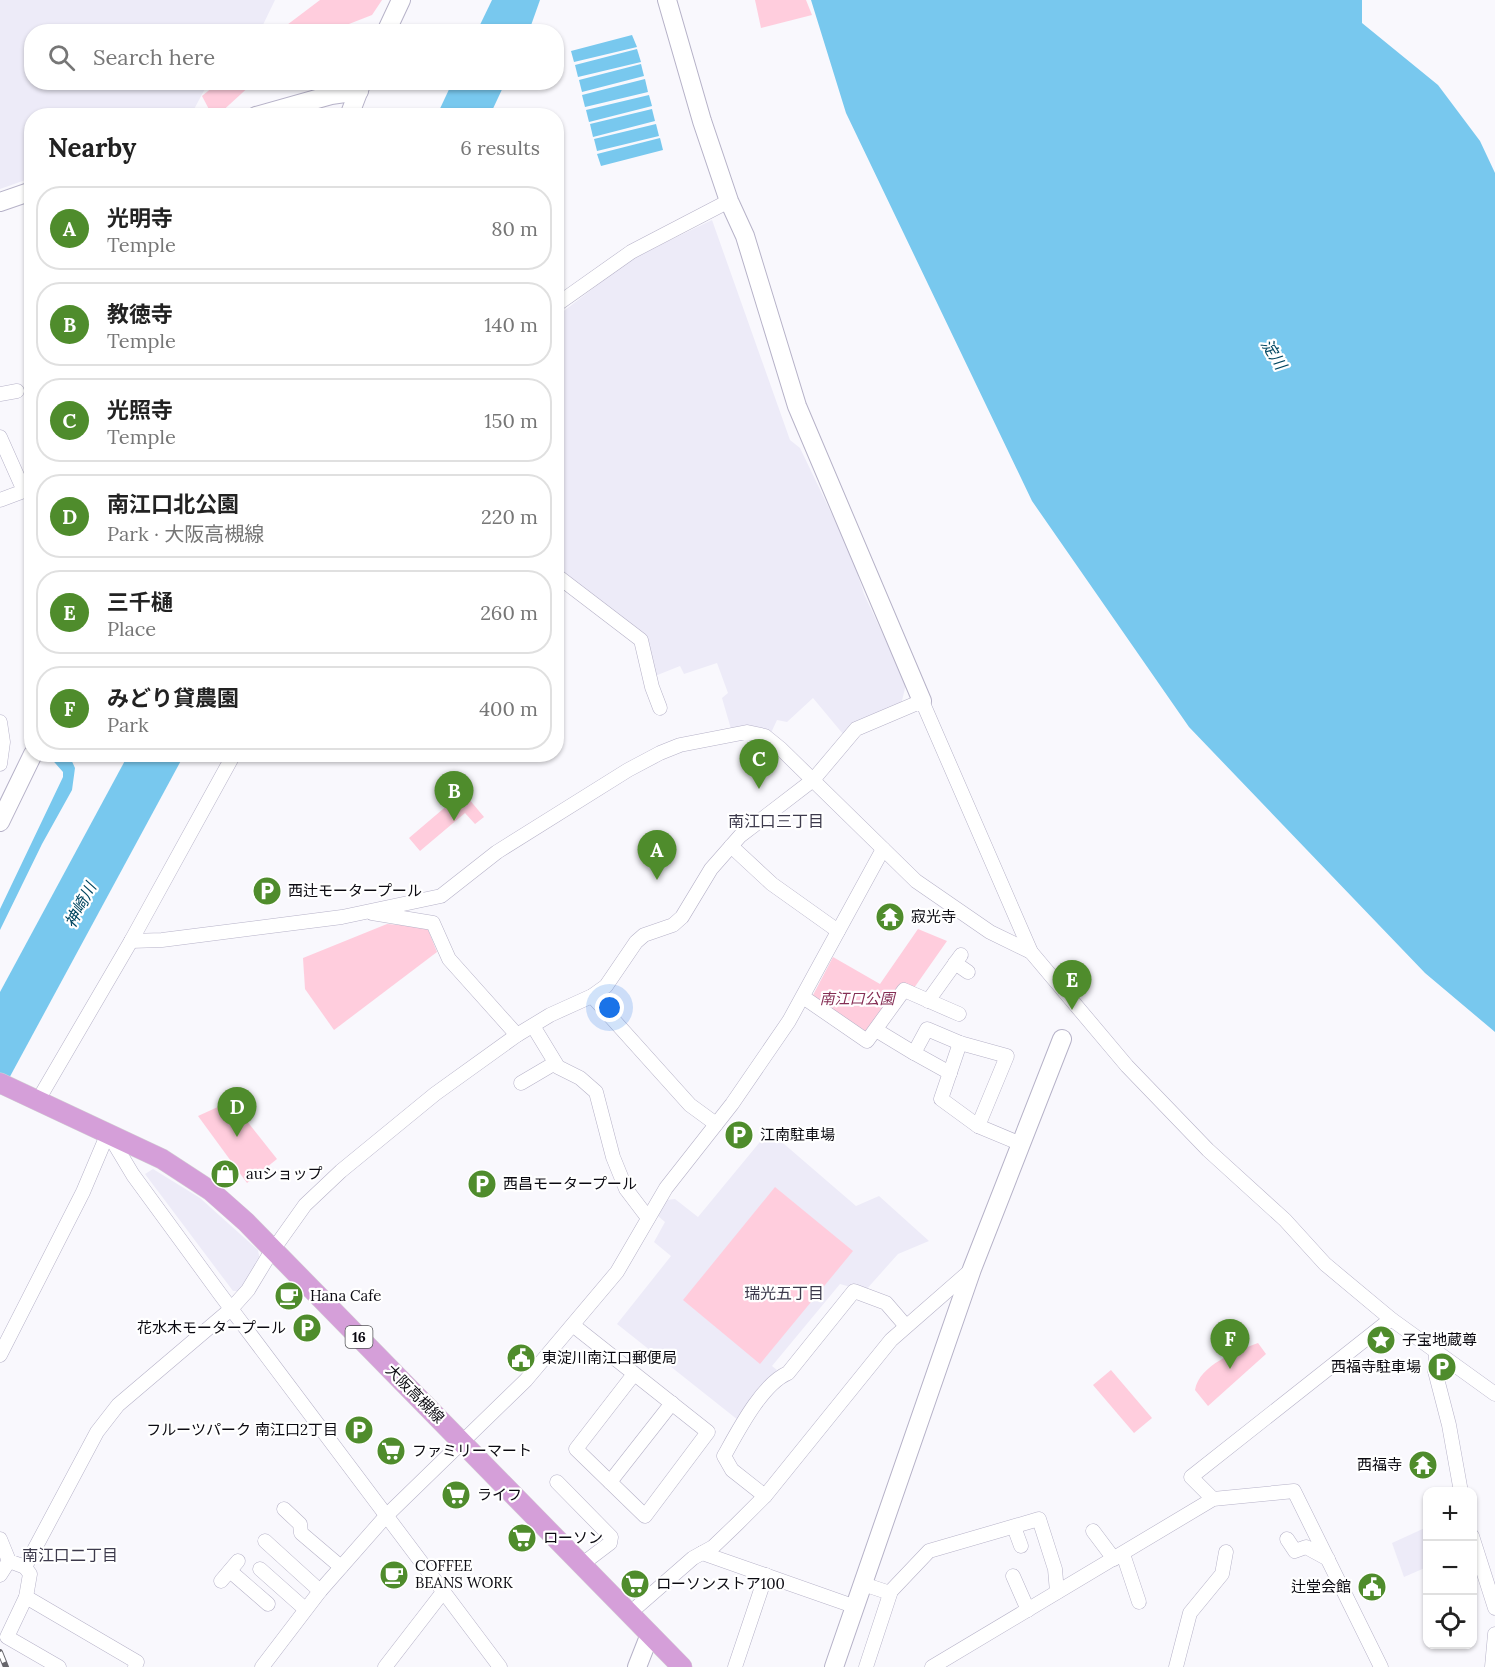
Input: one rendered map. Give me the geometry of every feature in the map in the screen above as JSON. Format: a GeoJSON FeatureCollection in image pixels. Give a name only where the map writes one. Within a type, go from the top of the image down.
{"type":"FeatureCollection","features":[{"type":"Feature","properties":{"kind":"main road","name":"大阪高槻線"},"geometry":{"type":"LineString","coordinates":[[0,1083],[162,1159],[211,1191],[273,1250],[682,1667]]}},
{"type":"Feature","properties":{"kind":"street"},"geometry":{"type":"LineString","coordinates":[[390,24],[401,0]]}},
{"type":"Feature","properties":{"kind":"street"},"geometry":{"type":"LineString","coordinates":[[667,0],[689,80],[729,201],[745,236],[797,406],[1031,952],[1127,1066],[1208,1150],[1285,1220],[1325,1264],[1391,1319],[1495,1394]]}},
{"type":"Feature","properties":{"kind":"street"},"geometry":{"type":"LineString","coordinates":[[285,108],[350,90]]}},
{"type":"Feature","properties":{"kind":"street"},"geometry":{"type":"LineString","coordinates":[[352,108],[360,90]]}},
{"type":"Feature","properties":{"kind":"street"},"geometry":{"type":"LineString","coordinates":[[0,202],[24,194]]}},
{"type":"Feature","properties":{"kind":"street"},"geometry":{"type":"LineString","coordinates":[[564,299],[631,252],[729,201]]}},
{"type":"Feature","properties":{"kind":"street"},"geometry":{"type":"LineString","coordinates":[[0,393],[17,392]]}},
{"type":"Feature","properties":{"kind":"street"},"geometry":{"type":"LineString","coordinates":[[0,437],[24,491],[0,500]]}},
{"type":"Feature","properties":{"kind":"street"},"geometry":{"type":"LineString","coordinates":[[564,581],[641,640],[652,687],[660,708]]}},
{"type":"Feature","properties":{"kind":"street"},"geometry":{"type":"LineString","coordinates":[[25,1567],[97,1432],[118,1406],[231,1309],[248,1290],[305,1205],[341,1171],[435,1094],[517,1035],[592,996],[606,986],[629,950],[644,935],[673,925],[682,917],[711,869],[740,836],[813,780],[856,729],[922,702]]}},
{"type":"Feature","properties":{"kind":"street"},"geometry":{"type":"LineString","coordinates":[[0,722],[3,742],[0,762]]}},
{"type":"Feature","properties":{"kind":"street"},"geometry":{"type":"LineString","coordinates":[[131,941],[181,938],[364,911],[441,896],[497,852],[628,770],[680,745],[747,732],[765,736],[925,887],[990,932],[1031,952]]}},
{"type":"Feature","properties":{"kind":"street"},"geometry":{"type":"LineString","coordinates":[[0,822],[29,762]]}},
{"type":"Feature","properties":{"kind":"street"},"geometry":{"type":"LineString","coordinates":[[32,1099],[131,941],[230,762]]}},
{"type":"Feature","properties":{"kind":"street"},"geometry":{"type":"LineString","coordinates":[[731,846],[772,884],[838,931]]}},
{"type":"Feature","properties":{"kind":"street"},"geometry":{"type":"LineString","coordinates":[[268,1665],[305,1609],[386,1516],[526,1380],[574,1326],[617,1272],[666,1188],[766,1056],[803,997],[883,849]]}},
{"type":"Feature","properties":{"kind":"street"},"geometry":{"type":"LineString","coordinates":[[364,911],[433,923],[449,959],[517,1035]]}},
{"type":"Feature","properties":{"kind":"street"},"geometry":{"type":"LineString","coordinates":[[928,1001],[958,959],[968,972]]}},
{"type":"Feature","properties":{"kind":"street"},"geometry":{"type":"LineString","coordinates":[[803,997],[867,1041],[904,990],[959,1014]]}},
{"type":"Feature","properties":{"kind":"street"},"geometry":{"type":"LineString","coordinates":[[592,996],[690,1105],[716,1124]]}},
{"type":"Feature","properties":{"kind":"street"},"geometry":{"type":"LineString","coordinates":[[533,1026],[555,1063],[596,1092],[613,1157],[626,1189],[648,1218]]}},
{"type":"Feature","properties":{"kind":"street"},"geometry":{"type":"LineString","coordinates":[[914,1053],[927,1029],[960,1043],[1007,1056],[978,1126]]}},
{"type":"Feature","properties":{"kind":"street"},"geometry":{"type":"LineString","coordinates":[[876,1030],[950,1073]]}},
{"type":"Feature","properties":{"kind":"street"},"geometry":{"type":"LineString","coordinates":[[834,1667],[972,1269],[1062,1039]]}},
{"type":"Feature","properties":{"kind":"street"},"geometry":{"type":"LineString","coordinates":[[960,1043],[941,1099],[978,1126],[1021,1144]]}},
{"type":"Feature","properties":{"kind":"street"},"geometry":{"type":"LineString","coordinates":[[521,1083],[555,1063]]}},
{"type":"Feature","properties":{"kind":"street"},"geometry":{"type":"LineString","coordinates":[[108,1133],[133,1175],[231,1309],[500,1667]]}},
{"type":"Feature","properties":{"kind":"street"},"geometry":{"type":"LineString","coordinates":[[0,1355],[83,1192],[108,1133]]}},
{"type":"Feature","properties":{"kind":"street"},"geometry":{"type":"LineString","coordinates":[[630,1613],[693,1558],[713,1547],[765,1496],[905,1325],[972,1269]]}},
{"type":"Feature","properties":{"kind":"street"},"geometry":{"type":"LineString","coordinates":[[765,1496],[732,1470],[724,1456],[744,1421],[778,1377],[788,1373],[854,1291],[886,1303],[905,1325]]}},
{"type":"Feature","properties":{"kind":"street"},"geometry":{"type":"LineString","coordinates":[[1213,1498],[1191,1477],[1391,1319]]}},
{"type":"Feature","properties":{"kind":"street"},"geometry":{"type":"LineString","coordinates":[[574,1326],[708,1432],[645,1516],[576,1449],[634,1374]]}},
{"type":"Feature","properties":{"kind":"street"},"geometry":{"type":"LineString","coordinates":[[1436,1353],[1435,1371],[1449,1425],[1460,1487]]}},
{"type":"Feature","properties":{"kind":"street"},"geometry":{"type":"LineString","coordinates":[[610,1482],[672,1403]]}},
{"type":"Feature","properties":{"kind":"street"},"geometry":{"type":"LineString","coordinates":[[557,1482],[574,1491],[603,1519],[611,1537],[610,1544],[581,1565]]}},
{"type":"Feature","properties":{"kind":"street"},"geometry":{"type":"LineString","coordinates":[[932,1667],[951,1662],[1028,1610],[1213,1498],[1294,1491],[1381,1667]]}},
{"type":"Feature","properties":{"kind":"street"},"geometry":{"type":"LineString","coordinates":[[284,1509],[300,1524],[301,1533],[341,1567]]}},
{"type":"Feature","properties":{"kind":"street"},"geometry":{"type":"LineString","coordinates":[[866,1667],[890,1593],[929,1551],[1039,1520],[1055,1569],[1057,1592]]}},
{"type":"Feature","properties":{"kind":"street"},"geometry":{"type":"LineString","coordinates":[[1014,1527],[1021,1546]]}},
{"type":"Feature","properties":{"kind":"street"},"geometry":{"type":"LineString","coordinates":[[1093,1531],[1119,1557],[1139,1602]]}},
{"type":"Feature","properties":{"kind":"street"},"geometry":{"type":"LineString","coordinates":[[0,1539],[9,1561],[25,1567],[30,1574],[26,1598],[7,1637],[59,1667]]}},
{"type":"Feature","properties":{"kind":"street"},"geometry":{"type":"LineString","coordinates":[[1287,1539],[1295,1551],[1306,1547],[1328,1559]]}},
{"type":"Feature","properties":{"kind":"street"},"geometry":{"type":"LineString","coordinates":[[1475,1541],[1495,1608]]}},
{"type":"Feature","properties":{"kind":"street"},"geometry":{"type":"LineString","coordinates":[[1176,1667],[1190,1613],[1222,1574],[1226,1552]]}},
{"type":"Feature","properties":{"kind":"street"},"geometry":{"type":"LineString","coordinates":[[702,1553],[856,1607]]}},
{"type":"Feature","properties":{"kind":"street"},"geometry":{"type":"LineString","coordinates":[[267,1558],[320,1591]]}},
{"type":"Feature","properties":{"kind":"street"},"geometry":{"type":"LineString","coordinates":[[253,1591],[267,1558]]}},
{"type":"Feature","properties":{"kind":"street"},"geometry":{"type":"LineString","coordinates":[[267,1558],[305,1609]]}},
{"type":"Feature","properties":{"kind":"street"},"geometry":{"type":"LineString","coordinates":[[0,1575],[9,1561]]}},
{"type":"Feature","properties":{"kind":"street"},"geometry":{"type":"LineString","coordinates":[[230,1571],[268,1604]]}},
{"type":"Feature","properties":{"kind":"street"},"geometry":{"type":"LineString","coordinates":[[735,1667],[766,1575]]}},
{"type":"Feature","properties":{"kind":"street"},"geometry":{"type":"LineString","coordinates":[[1013,1576],[1028,1610]]}},
{"type":"Feature","properties":{"kind":"street"},"geometry":{"type":"LineString","coordinates":[[863,1584],[890,1593]]}},
{"type":"Feature","properties":{"kind":"street"},"geometry":{"type":"LineString","coordinates":[[385,1667],[443,1592]]}},
{"type":"Feature","properties":{"kind":"street"},"geometry":{"type":"LineString","coordinates":[[26,1598],[137,1662],[135,1667]]}},
{"type":"Feature","properties":{"kind":"street"},"geometry":{"type":"LineString","coordinates":[[637,1667],[650,1634]]}},
{"type":"Feature","properties":{"kind":"street"},"geometry":{"type":"LineString","coordinates":[[1492,1667],[1495,1634]]}},
{"type":"Feature","properties":{"kind":"shaded area"},"geometry":{"type":"Polygon","coordinates":[[[0,0],[275,0],[263,24],[24,24],[24,90],[204,90],[195,108],[24,108],[24,180],[0,189],[0,0]]]}},
{"type":"Feature","properties":{"kind":"shaded area"},"geometry":{"type":"Polygon","coordinates":[[[712,220],[790,440],[800,448],[851,554],[864,594],[906,684],[901,705],[857,724],[843,734],[813,698],[787,722],[777,720],[770,735],[731,729],[722,698],[728,693],[717,663],[684,674],[680,666],[655,676],[645,638],[564,577],[564,311],[631,259],[712,220]]]}},
{"type":"Feature","properties":{"kind":"shaded area"},"geometry":{"type":"Polygon","coordinates":[[[769,1131],[856,1206],[879,1196],[929,1241],[898,1254],[865,1291],[840,1284],[772,1366],[777,1370],[738,1420],[617,1324],[671,1256],[654,1242],[665,1222],[658,1216],[666,1200],[675,1199],[698,1217],[769,1131]]]}},
{"type":"Feature","properties":{"kind":"shaded area"},"geometry":{"type":"Polygon","coordinates":[[[153,1169],[200,1198],[258,1250],[260,1261],[242,1291],[233,1291],[145,1174],[153,1169]]]}},
{"type":"Feature","properties":{"kind":"shaded area"},"geometry":{"type":"Polygon","coordinates":[[[1423,1529],[1423,1569],[1404,1577],[1392,1543],[1423,1529]]]}},
{"type":"Feature","properties":{"kind":"green space"},"geometry":{"type":"Polygon","coordinates":[[[320,0],[382,0],[372,15],[349,24],[288,24],[320,0]]]}},
{"type":"Feature","properties":{"kind":"green space"},"geometry":{"type":"Polygon","coordinates":[[[755,0],[806,0],[812,15],[761,28],[755,0]]]}},
{"type":"Feature","properties":{"kind":"green space"},"geometry":{"type":"Polygon","coordinates":[[[209,90],[245,90],[226,108],[208,108],[202,96],[209,90]]]}},
{"type":"Feature","properties":{"kind":"green space"},"geometry":{"type":"Polygon","coordinates":[[[463,792],[484,817],[475,824],[465,813],[420,851],[409,838],[463,792]]]}},
{"type":"Feature","properties":{"kind":"green space"},"geometry":{"type":"Polygon","coordinates":[[[387,924],[427,927],[437,952],[334,1030],[305,989],[303,958],[387,924]]]}},
{"type":"Feature","properties":{"kind":"green space","name":"南江口公園"},"geometry":{"type":"Polygon","coordinates":[[[918,929],[947,941],[914,988],[910,985],[904,986],[865,1034],[812,997],[833,957],[880,984],[918,929]]]}},
{"type":"Feature","properties":{"kind":"green space"},"geometry":{"type":"Polygon","coordinates":[[[231,1101],[277,1159],[247,1183],[198,1116],[231,1101]]]}},
{"type":"Feature","properties":{"kind":"green space"},"geometry":{"type":"Polygon","coordinates":[[[775,1187],[853,1251],[760,1364],[683,1300],[775,1187]]]}},
{"type":"Feature","properties":{"kind":"green space"},"geometry":{"type":"Polygon","coordinates":[[[1258,1343],[1266,1354],[1208,1406],[1195,1390],[1204,1373],[1220,1360],[1258,1343]]]}},
{"type":"Feature","properties":{"kind":"green space"},"geometry":{"type":"Polygon","coordinates":[[[1111,1370],[1152,1418],[1134,1433],[1093,1385],[1111,1370]]]}},
{"type":"Feature","properties":{"kind":"water"},"geometry":{"type":"Polygon","coordinates":[[[492,0],[540,0],[531,24],[480,24],[492,0]]]}},
{"type":"Feature","properties":{"kind":"water","name":"淀川"},"geometry":{"type":"Polygon","coordinates":[[[811,0],[1362,0],[1362,23],[1438,85],[1480,141],[1495,173],[1495,1032],[1425,973],[1189,727],[1032,501],[846,113],[811,0]]]}},
{"type":"Feature","properties":{"kind":"water"},"geometry":{"type":"Polygon","coordinates":[[[632,35],[637,47],[574,62],[571,51],[632,35]]]}},
{"type":"Feature","properties":{"kind":"water"},"geometry":{"type":"Polygon","coordinates":[[[637,49],[641,62],[578,77],[575,65],[637,49]]]}},
{"type":"Feature","properties":{"kind":"water"},"geometry":{"type":"Polygon","coordinates":[[[641,64],[644,76],[582,92],[579,80],[641,64]]]}},
{"type":"Feature","properties":{"kind":"water"},"geometry":{"type":"Polygon","coordinates":[[[645,79],[648,92],[585,107],[582,95],[645,79]]]}},
{"type":"Feature","properties":{"kind":"water"},"geometry":{"type":"Polygon","coordinates":[[[448,90],[502,90],[493,108],[440,108],[448,90]]]}},
{"type":"Feature","properties":{"kind":"water"},"geometry":{"type":"Polygon","coordinates":[[[649,95],[652,106],[589,122],[586,110],[649,95]]]}},
{"type":"Feature","properties":{"kind":"water"},"geometry":{"type":"Polygon","coordinates":[[[652,109],[655,121],[593,137],[590,124],[652,109]]]}},
{"type":"Feature","properties":{"kind":"water"},"geometry":{"type":"Polygon","coordinates":[[[656,124],[659,136],[597,151],[594,139],[656,124]]]}},
{"type":"Feature","properties":{"kind":"water"},"geometry":{"type":"Polygon","coordinates":[[[660,138],[663,150],[601,166],[597,154],[660,138]]]}},
{"type":"Feature","properties":{"kind":"water"},"geometry":{"type":"Polygon","coordinates":[[[54,762],[72,762],[75,768],[72,790],[42,844],[0,930],[0,909],[63,777],[63,772],[54,762]]]}},
{"type":"Feature","properties":{"kind":"water","name":"神崎川"},"geometry":{"type":"Polygon","coordinates":[[[124,762],[180,762],[0,1095],[0,992],[124,762]]]}},
{"type":"Feature","properties":{"kind":"railway"},"geometry":{"type":"LineString","coordinates":[[0,1652],[6,1667]]}},
{"type":"Feature","properties":{"kind":"place","name":"光照寺"},"geometry":{"type":"Point","coordinates":[759,789]}},
{"type":"Feature","properties":{"kind":"place","name":"教徳寺"},"geometry":{"type":"Point","coordinates":[454,821]}},
{"type":"Feature","properties":{"kind":"place","name":"光明寺"},"geometry":{"type":"Point","coordinates":[657,880]}},
{"type":"Feature","properties":{"kind":"place","name":"西辻モータープール"},"geometry":{"type":"Point","coordinates":[267,891]}},
{"type":"Feature","properties":{"kind":"place","name":"寂光寺"},"geometry":{"type":"Point","coordinates":[890,917]}},
{"type":"Feature","properties":{"kind":"place","name":"三千樋"},"geometry":{"type":"Point","coordinates":[1072,1010]}},
{"type":"Feature","properties":{"kind":"place","name":"江南駐車場"},"geometry":{"type":"Point","coordinates":[739,1135]}},
{"type":"Feature","properties":{"kind":"place","name":"南江口北公園"},"geometry":{"type":"Point","coordinates":[237,1137]}},
{"type":"Feature","properties":{"kind":"place","name":"auショップ"},"geometry":{"type":"Point","coordinates":[225,1174]}},
{"type":"Feature","properties":{"kind":"place","name":"西昌モータープール"},"geometry":{"type":"Point","coordinates":[482,1184]}},
{"type":"Feature","properties":{"kind":"place","name":"Hana Cafe"},"geometry":{"type":"Point","coordinates":[289,1296]}},
{"type":"Feature","properties":{"kind":"place","name":"花水木モータープール"},"geometry":{"type":"Point","coordinates":[307,1328]}},
{"type":"Feature","properties":{"kind":"place","name":"子宝地蔵尊"},"geometry":{"type":"Point","coordinates":[1381,1340]}},
{"type":"Feature","properties":{"kind":"place","name":"東淀川南江口郵便局"},"geometry":{"type":"Point","coordinates":[521,1358]}},
{"type":"Feature","properties":{"kind":"place","name":"西福寺駐車場"},"geometry":{"type":"Point","coordinates":[1442,1367]}},
{"type":"Feature","properties":{"kind":"place","name":"みどり貸農園"},"geometry":{"type":"Point","coordinates":[1230,1369]}},
{"type":"Feature","properties":{"kind":"place","name":"フルーツパーク 南江口2丁目"},"geometry":{"type":"Point","coordinates":[359,1430]}},
{"type":"Feature","properties":{"kind":"place","name":"ファミリーマート"},"geometry":{"type":"Point","coordinates":[391,1451]}},
{"type":"Feature","properties":{"kind":"place","name":"西福寺"},"geometry":{"type":"Point","coordinates":[1423,1465]}},
{"type":"Feature","properties":{"kind":"place","name":"ライフ"},"geometry":{"type":"Point","coordinates":[456,1495]}},
{"type":"Feature","properties":{"kind":"place","name":"ローソン"},"geometry":{"type":"Point","coordinates":[522,1538]}},
{"type":"Feature","properties":{"kind":"place","name":"COFFEE BEANS WORK"},"geometry":{"type":"Point","coordinates":[394,1575]}},
{"type":"Feature","properties":{"kind":"place","name":"ローソンストア100"},"geometry":{"type":"Point","coordinates":[635,1584]}},
{"type":"Feature","properties":{"kind":"place","name":"辻堂会館"},"geometry":{"type":"Point","coordinates":[1372,1587]}},
{"type":"Feature","properties":{"kind":"district","name":"南江口三丁目"},"geometry":{"type":"Point","coordinates":[776,821]}},
{"type":"Feature","properties":{"kind":"district","name":"瑞光五丁目"},"geometry":{"type":"Point","coordinates":[784,1293]}},
{"type":"Feature","properties":{"kind":"district","name":"南江口二丁目"},"geometry":{"type":"Point","coordinates":[70,1555]}}]}
